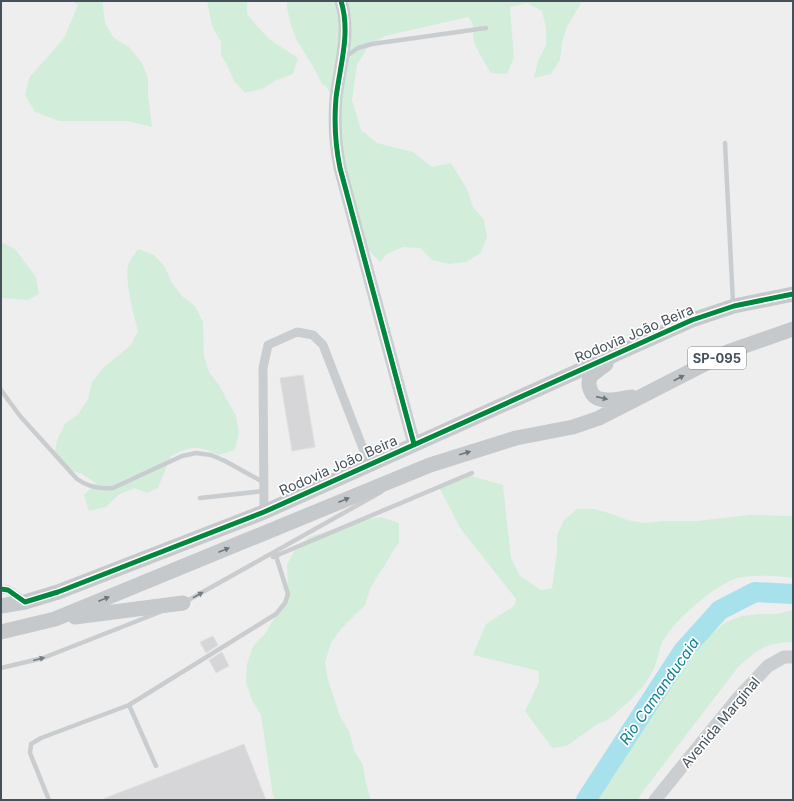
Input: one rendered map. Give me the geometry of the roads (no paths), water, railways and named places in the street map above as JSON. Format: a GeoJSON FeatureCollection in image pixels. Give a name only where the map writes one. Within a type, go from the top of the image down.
{"type":"FeatureCollection","features":[{"type":"Feature","properties":{"kind":"main road","name":"Rodovia João Beira"},"geometry":{"type":"LineString","coordinates":[[1,606],[25,602],[58,592],[264,512],[692,320],[734,306],[793,294]]}},
{"type":"Feature","properties":{"kind":"main road","name":"SP-095"},"geometry":{"type":"LineString","coordinates":[[1,632],[55,619],[430,465],[516,438],[573,427],[599,418],[730,352],[793,329]]}},
{"type":"Feature","properties":{"kind":"main road"},"geometry":{"type":"LineString","coordinates":[[619,353],[591,376],[589,385],[591,394],[599,399],[610,400],[644,395]]}},
{"type":"Feature","properties":{"kind":"main road"},"geometry":{"type":"LineString","coordinates":[[55,619],[183,603]]}},
{"type":"Feature","properties":{"kind":"street"},"geometry":{"type":"LineString","coordinates":[[341,1],[345,12],[346,32],[336,104],[336,148],[340,168],[414,444]]}},
{"type":"Feature","properties":{"kind":"street"},"geometry":{"type":"LineString","coordinates":[[264,512],[263,368],[268,344],[297,332],[313,335],[323,345],[369,464]]}},
{"type":"Feature","properties":{"kind":"street"},"geometry":{"type":"LineString","coordinates":[[1,589],[8,590],[25,602]]}},
{"type":"Feature","properties":{"kind":"street","name":"Avenida Marginal"},"geometry":{"type":"LineString","coordinates":[[656,800],[737,699],[768,666],[784,657],[793,656]]}},
{"type":"Feature","properties":{"kind":"lane"},"geometry":{"type":"LineString","coordinates":[[342,59],[358,48],[372,44],[486,28]]}},
{"type":"Feature","properties":{"kind":"lane"},"geometry":{"type":"LineString","coordinates":[[725,143],[734,306]]}},
{"type":"Feature","properties":{"kind":"lane"},"geometry":{"type":"LineString","coordinates":[[1,390],[20,416],[77,479],[87,486],[100,489],[113,488],[182,456],[196,453],[211,455],[225,461],[264,486]]}},
{"type":"Feature","properties":{"kind":"lane"},"geometry":{"type":"LineString","coordinates":[[1,668],[43,658],[183,603],[250,567],[430,465]]}},
{"type":"Feature","properties":{"kind":"lane"},"geometry":{"type":"LineString","coordinates":[[250,567],[472,473]]}},
{"type":"Feature","properties":{"kind":"lane"},"geometry":{"type":"LineString","coordinates":[[200,498],[264,486]]}},
{"type":"Feature","properties":{"kind":"lane"},"geometry":{"type":"LineString","coordinates":[[50,800],[30,753],[31,744],[41,738],[129,705],[276,614],[285,603],[288,594],[276,556]]}},
{"type":"Feature","properties":{"kind":"lane"},"geometry":{"type":"LineString","coordinates":[[129,705],[156,766]]}},
{"type":"Feature","properties":{"kind":"waterway","name":"Rio Camanducaia"},"geometry":{"type":"LineString","coordinates":[[586,800],[683,651],[720,610],[755,592],[793,594]]}}]}
